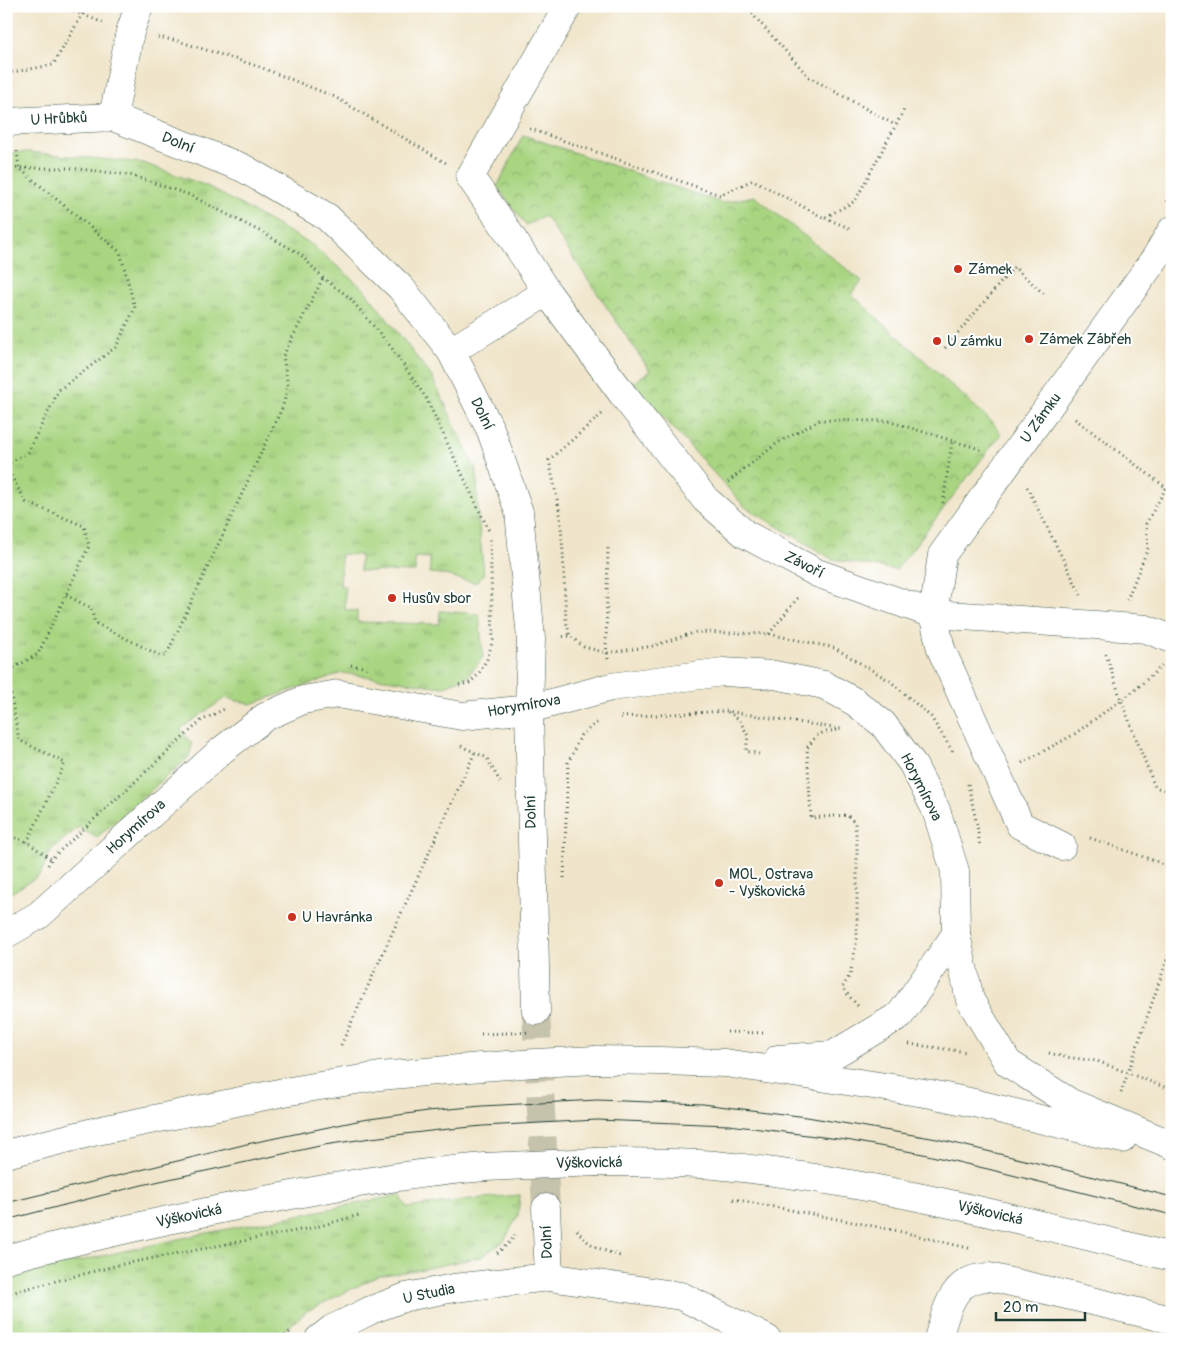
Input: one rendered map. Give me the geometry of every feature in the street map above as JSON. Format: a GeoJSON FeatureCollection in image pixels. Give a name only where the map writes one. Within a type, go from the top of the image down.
{"type":"FeatureCollection","features":[{"type":"Feature","properties":{"kind":"street"},"geometry":{"type":"LineString","coordinates":[[113,117],[130,32],[139,6]]}},
{"type":"Feature","properties":{"kind":"street"},"geometry":{"type":"LineString","coordinates":[[470,177],[568,6]]}},
{"type":"Feature","properties":{"kind":"street","name":"U Hrůbků"},"geometry":{"type":"LineString","coordinates":[[10,122],[113,117]]}},
{"type":"Feature","properties":{"kind":"street","name":"Dolní"},"geometry":{"type":"LineString","coordinates":[[113,117],[244,168],[327,217],[401,288],[451,351],[491,431],[519,512],[531,639],[529,709],[536,1011]]}},
{"type":"Feature","properties":{"kind":"street","name":"Závoří"},"geometry":{"type":"LineString","coordinates":[[470,177],[547,292],[624,396],[705,499],[745,534],[817,574],[933,614],[1146,630],[1168,651]]}},
{"type":"Feature","properties":{"kind":"street","name":"U Zámku"},"geometry":{"type":"LineString","coordinates":[[933,614],[942,555],[1052,401],[1164,261],[1172,230]]}},
{"type":"Feature","properties":{"kind":"street"},"geometry":{"type":"LineString","coordinates":[[451,351],[547,292]]}},
{"type":"Feature","properties":{"kind":"street"},"geometry":{"type":"LineString","coordinates":[[933,614],[941,649],[1020,825],[1062,846]]}},
{"type":"Feature","properties":{"kind":"street","name":"Horymírova"},"geometry":{"type":"LineString","coordinates":[[6,934],[39,915],[222,750],[265,717],[303,700],[338,694],[462,716],[529,709],[611,688],[722,672],[775,675],[824,684],[856,702],[882,724],[912,763],[936,810],[955,871],[956,934],[970,1000],[1008,1062],[1071,1103],[1172,1145]]}},
{"type":"Feature","properties":{"kind":"street"},"geometry":{"type":"LineString","coordinates":[[725,1064],[833,1055],[900,1015],[956,934]]}},
{"type":"Feature","properties":{"kind":"street"},"geometry":{"type":"LineString","coordinates":[[6,1154],[97,1131],[284,1092],[380,1076],[481,1067],[596,1060],[660,1060],[725,1064],[931,1094],[1172,1151]]}},
{"type":"Feature","properties":{"kind":"street","name":"Výškovická"},"geometry":{"type":"LineString","coordinates":[[6,1259],[140,1226],[301,1192],[396,1176],[485,1167],[598,1162],[713,1165],[832,1180],[978,1210],[1172,1257]]}},
{"type":"Feature","properties":{"kind":"street","name":"Dolní"},"geometry":{"type":"LineString","coordinates":[[546,1208],[548,1277]]}},
{"type":"Feature","properties":{"kind":"street","name":"U Studia"},"geometry":{"type":"LineString","coordinates":[[319,1339],[332,1329],[371,1310],[406,1298],[454,1288],[548,1277],[680,1296],[767,1339]]}},
{"type":"Feature","properties":{"kind":"street"},"geometry":{"type":"LineString","coordinates":[[938,1339],[951,1299],[964,1285],[980,1277],[990,1277],[1172,1320]]}},
{"type":"Feature","properties":{"kind":"path"},"geometry":{"type":"LineString","coordinates":[[60,6],[130,32],[178,41],[260,67],[335,97],[470,177]]}},
{"type":"Feature","properties":{"kind":"path"},"geometry":{"type":"LineString","coordinates":[[26,842],[65,763],[19,740],[8,678],[10,670],[38,654],[89,546],[84,526],[26,502],[6,466],[28,452],[59,390],[116,347],[135,308],[120,252],[19,168],[10,122],[7,73],[53,65],[87,6]]}},
{"type":"Feature","properties":{"kind":"path"},"geometry":{"type":"LineString","coordinates":[[745,6],[809,76],[896,125]]}},
{"type":"Feature","properties":{"kind":"path"},"geometry":{"type":"LineString","coordinates":[[824,218],[855,201],[905,108]]}},
{"type":"Feature","properties":{"kind":"path"},"geometry":{"type":"LineString","coordinates":[[503,120],[720,194],[753,180],[824,218],[849,228]]}},
{"type":"Feature","properties":{"kind":"path"},"geometry":{"type":"LineString","coordinates":[[6,168],[70,168],[130,175],[190,195],[300,254],[323,278],[349,297],[391,347],[426,398],[490,532],[492,640],[488,659],[478,675],[469,683],[458,685]]}},
{"type":"Feature","properties":{"kind":"path"},"geometry":{"type":"LineString","coordinates":[[1167,202],[1172,194]]}},
{"type":"Feature","properties":{"kind":"path"},"geometry":{"type":"LineString","coordinates":[[946,348],[1014,267],[1044,294]]}},
{"type":"Feature","properties":{"kind":"path"},"geometry":{"type":"LineString","coordinates":[[66,595],[91,608],[95,623],[158,654],[166,656],[283,406],[288,386],[283,356],[323,278]]}},
{"type":"Feature","properties":{"kind":"path"},"geometry":{"type":"LineString","coordinates":[[624,396],[550,460],[560,512],[566,621],[570,636],[584,647],[607,653],[653,646],[696,632],[769,634],[835,648],[890,681],[931,717],[955,755]]}},
{"type":"Feature","properties":{"kind":"path"},"geometry":{"type":"LineString","coordinates":[[1052,401],[1172,492]]}},
{"type":"Feature","properties":{"kind":"path"},"geometry":{"type":"LineString","coordinates":[[705,499],[776,444],[820,420],[888,421],[952,442],[1012,457],[1096,625],[1121,700],[1155,787],[1172,793]]}},
{"type":"Feature","properties":{"kind":"path"},"geometry":{"type":"LineString","coordinates":[[942,508],[952,442]]}},
{"type":"Feature","properties":{"kind":"path"},"geometry":{"type":"LineString","coordinates":[[1126,601],[1148,548],[1146,524],[1166,488]]}},
{"type":"Feature","properties":{"kind":"path"},"geometry":{"type":"LineString","coordinates":[[608,548],[606,645],[616,718],[726,711],[843,730],[817,735],[807,748],[811,818],[847,815],[855,823],[857,846],[857,939],[850,975],[842,988],[891,1041],[994,1056],[1002,1053]]}},
{"type":"Feature","properties":{"kind":"path"},"geometry":{"type":"LineString","coordinates":[[769,634],[817,574]]}},
{"type":"Feature","properties":{"kind":"path"},"geometry":{"type":"LineString","coordinates":[[1017,765],[1073,735],[1135,690],[1168,651]]}},
{"type":"Feature","properties":{"kind":"path"},"geometry":{"type":"LineString","coordinates":[[348,665],[374,668]]}},
{"type":"Feature","properties":{"kind":"path"},"geometry":{"type":"LineString","coordinates":[[469,683],[462,716],[459,744],[487,758],[500,781],[502,790]]}},
{"type":"Feature","properties":{"kind":"path"},"geometry":{"type":"LineString","coordinates":[[47,867],[51,859],[202,721],[234,704]]}},
{"type":"Feature","properties":{"kind":"path"},"geometry":{"type":"LineString","coordinates":[[726,711],[739,719],[748,736],[746,751],[759,754]]}},
{"type":"Feature","properties":{"kind":"path"},"geometry":{"type":"LineString","coordinates":[[564,881],[568,763],[581,735],[600,720]]}},
{"type":"Feature","properties":{"kind":"path"},"geometry":{"type":"LineString","coordinates":[[341,1045],[475,752]]}},
{"type":"Feature","properties":{"kind":"path"},"geometry":{"type":"LineString","coordinates":[[967,779],[977,825],[980,852]]}},
{"type":"Feature","properties":{"kind":"path"},"geometry":{"type":"LineString","coordinates":[[6,834],[26,842],[51,859]]}},
{"type":"Feature","properties":{"kind":"path"},"geometry":{"type":"LineString","coordinates":[[1120,1096],[1172,945]]}},
{"type":"Feature","properties":{"kind":"path"},"geometry":{"type":"LineString","coordinates":[[720,1032],[766,1033]]}},
{"type":"Feature","properties":{"kind":"path"},"geometry":{"type":"LineString","coordinates":[[1047,1052],[1065,1057],[1097,1061],[1172,1090]]}},
{"type":"Feature","properties":{"kind":"path"},"geometry":{"type":"LineString","coordinates":[[727,1198],[894,1230],[980,1250]]}},
{"type":"Feature","properties":{"kind":"path"},"geometry":{"type":"LineString","coordinates":[[6,1294],[118,1264],[316,1227],[363,1213]]}},
{"type":"Feature","properties":{"kind":"green space"},"geometry":{"type":"Polygon","coordinates":[[[523,135],[722,203],[754,196],[862,281],[851,294],[993,423],[1001,434],[896,570],[832,559],[745,507],[632,383],[650,371],[545,216],[526,225],[497,187],[523,135]]]}},
{"type":"Feature","properties":{"kind":"green space"},"geometry":{"type":"Polygon","coordinates":[[[28,152],[143,163],[207,186],[312,245],[364,289],[432,377],[477,472],[478,517],[484,575],[475,583],[430,573],[430,558],[415,557],[415,572],[360,571],[360,555],[341,554],[340,586],[345,586],[345,610],[357,611],[357,622],[439,624],[440,611],[479,614],[483,657],[468,676],[443,687],[342,673],[251,704],[225,698],[180,729],[192,744],[189,757],[96,838],[79,827],[51,850],[40,875],[6,896],[6,153],[28,152]]]}},
{"type":"Feature","properties":{"kind":"green space"},"geometry":{"type":"Polygon","coordinates":[[[400,1195],[407,1208],[470,1199],[520,1195],[518,1215],[504,1241],[481,1257],[378,1276],[307,1311],[274,1339],[6,1339],[7,1277],[192,1236],[400,1195]]]}},
{"type":"Feature","properties":{"kind":"tunnel"},"geometry":{"type":"LineString","coordinates":[[536,1011],[546,1208]]}},
{"type":"Feature","properties":{"kind":"tram line"},"geometry":{"type":"LineString","coordinates":[[6,1203],[247,1144],[362,1120],[482,1106],[597,1100],[703,1104],[807,1117],[937,1139],[1172,1197]]}},
{"type":"Feature","properties":{"kind":"tram line"},"geometry":{"type":"LineString","coordinates":[[6,1220],[142,1185],[324,1145],[439,1130],[597,1120],[729,1125],[846,1140],[923,1154],[1172,1215]]}},
{"type":"Feature","properties":{"kind":"place","name":"Zámek"},"geometry":{"type":"Point","coordinates":[958,269]}},
{"type":"Feature","properties":{"kind":"place","name":"Zámek Zábřeh"},"geometry":{"type":"Point","coordinates":[1029,339]}},
{"type":"Feature","properties":{"kind":"place","name":"U zámku"},"geometry":{"type":"Point","coordinates":[937,341]}},
{"type":"Feature","properties":{"kind":"place","name":"Husův sbor"},"geometry":{"type":"Point","coordinates":[392,598]}},
{"type":"Feature","properties":{"kind":"place","name":"MOL, Ostrava - Vyškovická"},"geometry":{"type":"Point","coordinates":[719,883]}},
{"type":"Feature","properties":{"kind":"place","name":"U Havránka"},"geometry":{"type":"Point","coordinates":[292,917]}}]}
